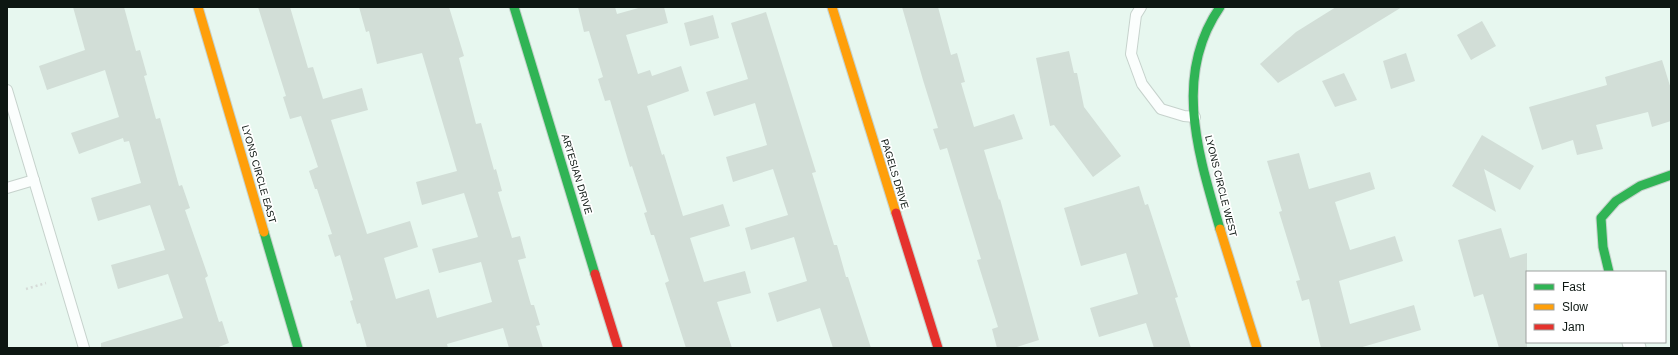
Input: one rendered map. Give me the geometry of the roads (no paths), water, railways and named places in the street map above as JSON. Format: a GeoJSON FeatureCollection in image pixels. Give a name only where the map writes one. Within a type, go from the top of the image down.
{"type":"FeatureCollection","features":[{"type":"Feature","properties":{"kind":"street","name":"LYONS CIRCLE EAST"},"geometry":{"type":"LineString","coordinates":[[198,7],[298,348]]}},
{"type":"Feature","properties":{"kind":"street","name":"ARTESIAN DRIVE"},"geometry":{"type":"LineString","coordinates":[[514,7],[618,348]]}},
{"type":"Feature","properties":{"kind":"street","name":"PAGELS DRIVE"},"geometry":{"type":"LineString","coordinates":[[832,7],[938,348]]}},
{"type":"Feature","properties":{"kind":"street","name":"LYONS CIRCLE WEST"},"geometry":{"type":"LineString","coordinates":[[1220,7],[1209,21],[1200,45],[1194,74],[1193,99],[1201,157],[1225,248],[1257,348]]}},
{"type":"Feature","properties":{"kind":"street"},"geometry":{"type":"LineString","coordinates":[[1609,271],[1603,247],[1601,218],[1616,201],[1622,197],[1640,186],[1671,175]]}},
{"type":"Feature","properties":{"kind":"lane"},"geometry":{"type":"LineString","coordinates":[[1141,7],[1136,15],[1131,54],[1142,84],[1161,109],[1184,116],[1195,117]]}},
{"type":"Feature","properties":{"kind":"lane"},"geometry":{"type":"LineString","coordinates":[[7,90],[84,348]]}},
{"type":"Feature","properties":{"kind":"lane"},"geometry":{"type":"LineString","coordinates":[[7,188],[34,180]]}}]}
